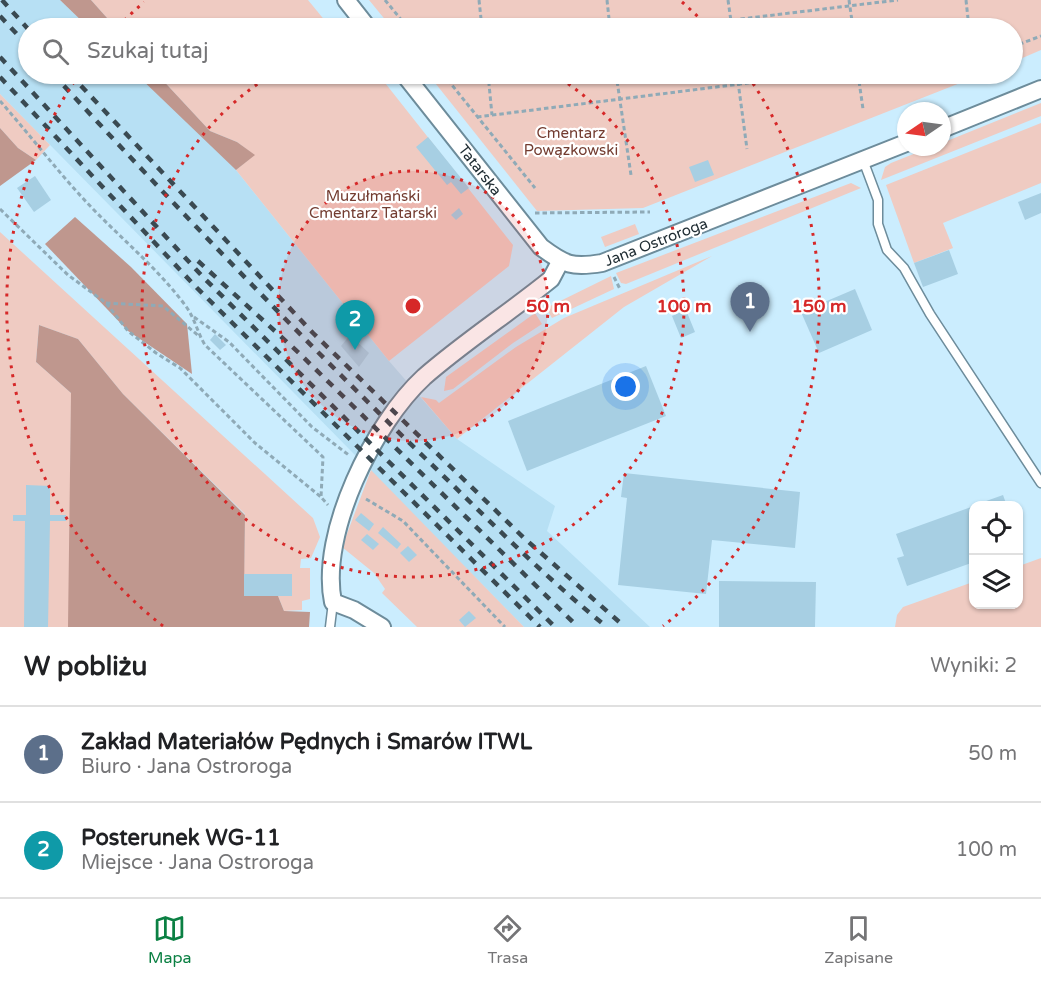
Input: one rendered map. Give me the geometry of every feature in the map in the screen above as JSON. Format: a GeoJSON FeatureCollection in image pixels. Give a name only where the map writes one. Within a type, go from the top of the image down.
{"type":"FeatureCollection","features":[{"type":"Feature","properties":{"kind":"street"},"geometry":{"type":"LineString","coordinates":[[346,0],[360,18]]}},
{"type":"Feature","properties":{"kind":"street","name":"Tatarska"},"geometry":{"type":"LineString","coordinates":[[412,84],[541,247],[561,262]]}},
{"type":"Feature","properties":{"kind":"street"},"geometry":{"type":"LineString","coordinates":[[951,125],[1041,89]]}},
{"type":"Feature","properties":{"kind":"street","name":"Jana Ostroroga"},"geometry":{"type":"LineString","coordinates":[[561,262],[578,267],[602,263],[897,147]]}},
{"type":"Feature","properties":{"kind":"street"},"geometry":{"type":"LineString","coordinates":[[382,627],[354,609],[333,602],[330,580],[339,517],[363,466],[403,399],[425,377],[551,279],[561,262]]}},
{"type":"Feature","properties":{"kind":"lane"},"geometry":{"type":"LineString","coordinates":[[863,160],[878,200],[878,224],[887,250],[904,267],[930,314],[1041,483]]}},
{"type":"Feature","properties":{"kind":"lane"},"geometry":{"type":"LineString","coordinates":[[330,627],[333,602]]}},
{"type":"Feature","properties":{"kind":"path"},"geometry":{"type":"LineString","coordinates":[[385,0],[400,18]]}},
{"type":"Feature","properties":{"kind":"path"},"geometry":{"type":"LineString","coordinates":[[479,0],[481,18]]}},
{"type":"Feature","properties":{"kind":"path"},"geometry":{"type":"LineString","coordinates":[[607,0],[609,18]]}},
{"type":"Feature","properties":{"kind":"path"},"geometry":{"type":"LineString","coordinates":[[728,0],[730,18]]}},
{"type":"Feature","properties":{"kind":"path"},"geometry":{"type":"LineString","coordinates":[[849,0],[851,18]]}},
{"type":"Feature","properties":{"kind":"path"},"geometry":{"type":"LineString","coordinates":[[754,18],[898,0]]}},
{"type":"Feature","properties":{"kind":"path"},"geometry":{"type":"LineString","coordinates":[[966,0],[968,18]]}},
{"type":"Feature","properties":{"kind":"path"},"geometry":{"type":"LineString","coordinates":[[1023,43],[1041,36]]}},
{"type":"Feature","properties":{"kind":"path"},"geometry":{"type":"LineString","coordinates":[[451,84],[535,188]]}},
{"type":"Feature","properties":{"kind":"path"},"geometry":{"type":"LineString","coordinates":[[489,84],[492,116]]}},
{"type":"Feature","properties":{"kind":"path"},"geometry":{"type":"LineString","coordinates":[[617,84],[631,175]]}},
{"type":"Feature","properties":{"kind":"path"},"geometry":{"type":"LineString","coordinates":[[477,117],[619,101],[739,84],[747,149]]}},
{"type":"Feature","properties":{"kind":"path"},"geometry":{"type":"LineString","coordinates":[[859,84],[863,109]]}},
{"type":"Feature","properties":{"kind":"path"},"geometry":{"type":"LineString","coordinates":[[0,101],[94,210],[133,245],[193,317],[229,342],[312,427],[363,466]]}},
{"type":"Feature","properties":{"kind":"path"},"geometry":{"type":"LineString","coordinates":[[0,209],[68,275],[106,303],[128,331],[180,368],[255,443],[321,496],[339,517]]}},
{"type":"Feature","properties":{"kind":"path"},"geometry":{"type":"LineString","coordinates":[[533,215],[650,212]]}},
{"type":"Feature","properties":{"kind":"path"},"geometry":{"type":"LineString","coordinates":[[614,274],[620,289]]}},
{"type":"Feature","properties":{"kind":"path"},"geometry":{"type":"LineString","coordinates":[[106,303],[162,306],[200,337]]}},
{"type":"Feature","properties":{"kind":"path"},"geometry":{"type":"LineString","coordinates":[[193,317],[205,345],[323,457],[321,496]]}},
{"type":"Feature","properties":{"kind":"path"},"geometry":{"type":"LineString","coordinates":[[351,491],[403,521],[505,627]]}},
{"type":"Feature","properties":{"kind":"shaded area"},"geometry":{"type":"Polygon","coordinates":[[[0,0],[60,0],[79,18],[18,18],[18,84],[147,84],[236,170],[389,361],[457,439],[555,506],[547,531],[650,627],[524,627],[0,94],[0,0]]]}},
{"type":"Feature","properties":{"kind":"shaded area"},"geometry":{"type":"Polygon","coordinates":[[[60,0],[91,0],[107,18],[79,18],[60,0]]]}},
{"type":"Feature","properties":{"kind":"shaded area"},"geometry":{"type":"Polygon","coordinates":[[[146,84],[166,84],[210,131],[237,142],[255,155],[236,170],[146,84]]]}},
{"type":"Feature","properties":{"kind":"shaded area"},"geometry":{"type":"Polygon","coordinates":[[[0,128],[18,148],[36,160],[0,186],[0,128]]]}},
{"type":"Feature","properties":{"kind":"shaded area"},"geometry":{"type":"Polygon","coordinates":[[[75,217],[131,267],[187,324],[192,374],[128,331],[45,244],[75,217]]]}},
{"type":"Feature","properties":{"kind":"shaded area"},"geometry":{"type":"Polygon","coordinates":[[[39,325],[78,339],[123,394],[245,515],[244,595],[278,596],[284,611],[310,612],[309,627],[68,627],[71,393],[36,362],[39,325]]]}},
{"type":"Feature","properties":{"kind":"green space"},"geometry":{"type":"Polygon","coordinates":[[[91,0],[308,0],[323,18],[107,18],[91,0]]]}},
{"type":"Feature","properties":{"kind":"green space"},"geometry":{"type":"Polygon","coordinates":[[[369,0],[1041,0],[1041,50],[1023,58],[1023,18],[384,18],[369,0]]]}},
{"type":"Feature","properties":{"kind":"green space","name":"Muzułmański Cmentarz Tatarski"},"geometry":{"type":"Polygon","coordinates":[[[166,84],[386,84],[513,245],[509,266],[389,361],[236,170],[254,155],[237,142],[210,131],[166,84]]]}},
{"type":"Feature","properties":{"kind":"green space","name":"Cmentarz Powązkowski"},"geometry":{"type":"Polygon","coordinates":[[[436,84],[958,84],[912,102],[897,102],[897,108],[643,208],[537,211],[436,84]]]}},
{"type":"Feature","properties":{"kind":"green space"},"geometry":{"type":"Polygon","coordinates":[[[0,94],[50,145],[36,160],[18,148],[0,128],[0,94]]]}},
{"type":"Feature","properties":{"kind":"green space"},"geometry":{"type":"Polygon","coordinates":[[[1041,103],[1041,116],[951,152],[951,139],[1041,103]]]}},
{"type":"Feature","properties":{"kind":"green space"},"geometry":{"type":"Polygon","coordinates":[[[1041,123],[1041,183],[943,223],[953,248],[914,263],[886,185],[1041,123]]]}},
{"type":"Feature","properties":{"kind":"green space"},"geometry":{"type":"Polygon","coordinates":[[[908,156],[941,156],[881,180],[885,167],[908,156]]]}},
{"type":"Feature","properties":{"kind":"green space"},"geometry":{"type":"Polygon","coordinates":[[[851,183],[861,188],[626,284],[621,283],[616,273],[851,183]]]}},
{"type":"Feature","properties":{"kind":"green space"},"geometry":{"type":"Polygon","coordinates":[[[635,224],[639,234],[605,247],[601,237],[635,224]]]}},
{"type":"Feature","properties":{"kind":"green space"},"geometry":{"type":"Polygon","coordinates":[[[0,232],[313,518],[320,537],[311,558],[301,559],[300,568],[310,568],[310,599],[302,601],[302,610],[284,611],[278,596],[292,596],[292,574],[244,574],[245,514],[123,394],[78,339],[39,325],[36,362],[71,393],[70,627],[0,627],[0,232]]]}},
{"type":"Feature","properties":{"kind":"green space"},"geometry":{"type":"Polygon","coordinates":[[[712,256],[624,307],[457,439],[421,397],[436,400],[439,403],[516,347],[564,318],[712,256]]]}},
{"type":"Feature","properties":{"kind":"green space"},"geometry":{"type":"Polygon","coordinates":[[[611,276],[614,289],[552,318],[546,308],[611,276]]]}},
{"type":"Feature","properties":{"kind":"green space"},"geometry":{"type":"Polygon","coordinates":[[[535,313],[542,324],[453,389],[444,391],[446,377],[535,313]]]}},
{"type":"Feature","properties":{"kind":"green space"},"geometry":{"type":"Polygon","coordinates":[[[371,470],[524,627],[417,627],[382,593],[385,589],[374,573],[342,547],[371,470]]]}},
{"type":"Feature","properties":{"kind":"green space"},"geometry":{"type":"Polygon","coordinates":[[[1041,558],[1041,627],[895,627],[897,615],[903,607],[969,583],[969,609],[1023,609],[1023,565],[1041,558]]]}},
{"type":"Feature","properties":{"kind":"building"},"geometry":{"type":"Polygon","coordinates":[[[428,137],[469,188],[461,194],[451,182],[447,185],[416,147],[428,137]]]}},
{"type":"Feature","properties":{"kind":"building"},"geometry":{"type":"Polygon","coordinates":[[[708,160],[714,175],[695,182],[689,167],[708,160]]]}},
{"type":"Feature","properties":{"kind":"building"},"geometry":{"type":"Polygon","coordinates":[[[35,176],[51,200],[34,212],[17,188],[35,176]]]}},
{"type":"Feature","properties":{"kind":"building"},"geometry":{"type":"Polygon","coordinates":[[[1041,193],[1041,213],[1025,220],[1018,202],[1041,193]]]}},
{"type":"Feature","properties":{"kind":"building"},"geometry":{"type":"Polygon","coordinates":[[[459,208],[463,214],[456,220],[451,215],[459,208]]]}},
{"type":"Feature","properties":{"kind":"building"},"geometry":{"type":"Polygon","coordinates":[[[949,250],[958,274],[923,287],[914,263],[949,250]]]}},
{"type":"Feature","properties":{"kind":"building"},"geometry":{"type":"Polygon","coordinates":[[[855,289],[872,330],[819,353],[801,312],[855,289]]]}},
{"type":"Feature","properties":{"kind":"building"},"geometry":{"type":"Polygon","coordinates":[[[686,310],[695,332],[681,338],[672,316],[686,310]]]}},
{"type":"Feature","properties":{"kind":"building"},"geometry":{"type":"Polygon","coordinates":[[[215,334],[226,345],[220,350],[210,340],[215,334]]]}},
{"type":"Feature","properties":{"kind":"building"},"geometry":{"type":"Polygon","coordinates":[[[350,335],[369,353],[359,367],[341,346],[350,335]]]}},
{"type":"Feature","properties":{"kind":"building"},"geometry":{"type":"Polygon","coordinates":[[[646,366],[666,416],[527,471],[508,421],[646,366]]]}},
{"type":"Feature","properties":{"kind":"building"},"geometry":{"type":"Polygon","coordinates":[[[624,473],[800,492],[795,548],[712,540],[706,594],[618,585],[627,498],[621,497],[624,473]]]}},
{"type":"Feature","properties":{"kind":"building"},"geometry":{"type":"Polygon","coordinates":[[[26,485],[50,486],[50,515],[66,515],[66,521],[50,521],[48,627],[24,627],[25,521],[13,521],[13,515],[26,515],[26,485]]]}},
{"type":"Feature","properties":{"kind":"building"},"geometry":{"type":"Polygon","coordinates":[[[1003,495],[1005,501],[986,501],[1003,495]]]}},
{"type":"Feature","properties":{"kind":"building"},"geometry":{"type":"Polygon","coordinates":[[[969,508],[969,564],[907,586],[897,558],[904,556],[896,534],[969,508]]]}},
{"type":"Feature","properties":{"kind":"building"},"geometry":{"type":"Polygon","coordinates":[[[361,513],[374,524],[369,531],[355,520],[361,513]]]}},
{"type":"Feature","properties":{"kind":"building"},"geometry":{"type":"Polygon","coordinates":[[[383,527],[401,544],[397,549],[378,533],[383,527]]]}},
{"type":"Feature","properties":{"kind":"building"},"geometry":{"type":"Polygon","coordinates":[[[367,534],[379,544],[373,550],[361,540],[367,534]]]}},
{"type":"Feature","properties":{"kind":"building"},"geometry":{"type":"Polygon","coordinates":[[[408,546],[417,555],[409,562],[400,553],[408,546]]]}},
{"type":"Feature","properties":{"kind":"building"},"geometry":{"type":"Polygon","coordinates":[[[244,574],[292,574],[292,596],[244,596],[244,574]]]}},
{"type":"Feature","properties":{"kind":"building"},"geometry":{"type":"Polygon","coordinates":[[[719,581],[816,582],[815,627],[719,627],[719,581]]]}},
{"type":"Feature","properties":{"kind":"building"},"geometry":{"type":"Polygon","coordinates":[[[469,611],[476,618],[465,627],[459,620],[469,611]]]}},
{"type":"Feature","properties":{"kind":"railway"},"geometry":{"type":"LineString","coordinates":[[2,0],[18,18]]}},
{"type":"Feature","properties":{"kind":"railway"},"geometry":{"type":"LineString","coordinates":[[0,16],[18,35]]}},
{"type":"Feature","properties":{"kind":"railway"},"geometry":{"type":"LineString","coordinates":[[0,57],[18,77]]}},
{"type":"Feature","properties":{"kind":"railway"},"geometry":{"type":"LineString","coordinates":[[0,77],[196,287],[540,627]]}},
{"type":"Feature","properties":{"kind":"railway"},"geometry":{"type":"LineString","coordinates":[[25,84],[203,277],[555,627]]}},
{"type":"Feature","properties":{"kind":"railway"},"geometry":{"type":"LineString","coordinates":[[62,84],[329,364],[559,587],[607,627]]}},
{"type":"Feature","properties":{"kind":"railway"},"geometry":{"type":"LineString","coordinates":[[79,84],[313,333],[524,538],[625,627]]}},
{"type":"Feature","properties":{"kind":"railway"},"geometry":{"type":"LineString","coordinates":[[198,261],[299,353],[578,627]]}},
{"type":"Feature","properties":{"kind":"place","name":"Zakład Materiałów Pędnych i Smarów ITWL"},"geometry":{"type":"Point","coordinates":[750,332]}},
{"type":"Feature","properties":{"kind":"place","name":"Posterunek WG-11"},"geometry":{"type":"Point","coordinates":[355,350]}}]}
